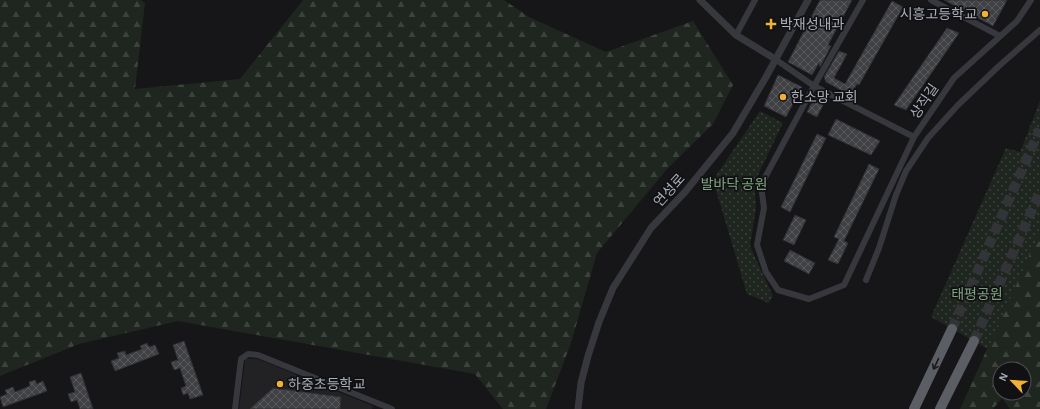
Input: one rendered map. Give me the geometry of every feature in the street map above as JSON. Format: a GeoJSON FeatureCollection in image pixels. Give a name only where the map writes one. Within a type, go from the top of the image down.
{"type":"FeatureCollection","features":[{"type":"Feature","properties":{"kind":"highway"},"geometry":{"type":"LineString","coordinates":[[914,409],[952,329]]}},
{"type":"Feature","properties":{"kind":"highway"},"geometry":{"type":"LineString","coordinates":[[940,409],[974,341]]}},
{"type":"Feature","properties":{"kind":"street"},"geometry":{"type":"LineString","coordinates":[[700,0],[736,35],[775,59]]}},
{"type":"Feature","properties":{"kind":"street"},"geometry":{"type":"LineString","coordinates":[[736,35],[755,0]]}},
{"type":"Feature","properties":{"kind":"street","name":"연성로"},"geometry":{"type":"LineString","coordinates":[[578,409],[581,384],[588,356],[599,322],[613,288],[652,228],[685,192],[733,133],[808,0]]}},
{"type":"Feature","properties":{"kind":"street"},"geometry":{"type":"LineString","coordinates":[[863,0],[814,86],[761,185],[764,208],[757,244],[766,272],[778,290],[810,299],[844,285],[914,136]]}},
{"type":"Feature","properties":{"kind":"street"},"geometry":{"type":"LineString","coordinates":[[931,0],[1000,36]]}},
{"type":"Feature","properties":{"kind":"street","name":"상직길"},"geometry":{"type":"LineString","coordinates":[[775,59],[814,86],[914,136],[954,78],[1017,21],[1032,0]]}},
{"type":"Feature","properties":{"kind":"street"},"geometry":{"type":"LineString","coordinates":[[866,280],[906,171],[928,138],[958,105],[998,66],[1040,30]]}},
{"type":"Feature","properties":{"kind":"street"},"geometry":{"type":"LineString","coordinates":[[235,409],[241,359],[248,354],[258,355],[375,406],[392,409]]}},
{"type":"Feature","properties":{"kind":"shaded area","name":"하중초등학교"},"geometry":{"type":"Polygon","coordinates":[[[246,359],[258,359],[373,406],[372,409],[239,409],[246,359]]]}},
{"type":"Feature","properties":{"kind":"green space"},"geometry":{"type":"Polygon","coordinates":[[[0,0],[141,0],[145,3],[135,89],[240,79],[303,0],[504,0],[529,17],[606,52],[693,21],[733,85],[713,124],[668,168],[597,253],[571,343],[546,409],[503,409],[475,374],[178,321],[79,344],[0,376],[0,0]]]}},
{"type":"Feature","properties":{"kind":"green space","name":"태평공원"},"geometry":{"type":"Polygon","coordinates":[[[1040,101],[1040,231],[988,349],[931,317],[1006,148],[1020,152],[1040,101]]]}},
{"type":"Feature","properties":{"kind":"green space","name":"발바닥 공원"},"geometry":{"type":"Polygon","coordinates":[[[760,111],[783,123],[754,183],[756,207],[750,246],[773,296],[769,303],[747,294],[713,180],[760,111]]]}},
{"type":"Feature","properties":{"kind":"green space"},"geometry":{"type":"Polygon","coordinates":[[[1040,225],[1040,409],[1010,409],[1004,401],[1032,401],[1032,361],[992,361],[992,401],[1000,401],[993,409],[960,409],[1040,225]]]}},
{"type":"Feature","properties":{"kind":"building"},"geometry":{"type":"Polygon","coordinates":[[[820,0],[852,0],[828,45],[831,46],[820,67],[819,63],[812,75],[788,62],[820,0]]]}},
{"type":"Feature","properties":{"kind":"building","name":"시흥고등학교"},"geometry":{"type":"Polygon","coordinates":[[[944,0],[1007,0],[993,26],[944,0]]]}},
{"type":"Feature","properties":{"kind":"building"},"geometry":{"type":"Polygon","coordinates":[[[892,1],[903,7],[859,85],[857,84],[850,95],[826,82],[824,77],[839,51],[847,54],[834,78],[845,84],[892,1]]]}},
{"type":"Feature","properties":{"kind":"building"},"geometry":{"type":"Polygon","coordinates":[[[947,28],[959,33],[906,110],[894,105],[947,28]]]}},
{"type":"Feature","properties":{"kind":"building","name":"한소망 교회"},"geometry":{"type":"Polygon","coordinates":[[[778,75],[802,87],[786,117],[764,106],[778,75]]]}},
{"type":"Feature","properties":{"kind":"building"},"geometry":{"type":"Polygon","coordinates":[[[816,94],[826,99],[817,117],[807,112],[816,94]]]}},
{"type":"Feature","properties":{"kind":"building"},"geometry":{"type":"Polygon","coordinates":[[[836,119],[880,141],[871,155],[828,135],[836,119]]]}},
{"type":"Feature","properties":{"kind":"building"},"geometry":{"type":"Polygon","coordinates":[[[817,134],[826,138],[790,212],[781,207],[817,134]]]}},
{"type":"Feature","properties":{"kind":"building"},"geometry":{"type":"Polygon","coordinates":[[[869,164],[879,169],[844,241],[848,243],[838,264],[828,260],[839,239],[834,237],[869,164]]]}},
{"type":"Feature","properties":{"kind":"building"},"geometry":{"type":"Polygon","coordinates":[[[795,215],[806,220],[794,245],[783,240],[795,215]]]}},
{"type":"Feature","properties":{"kind":"building"},"geometry":{"type":"Polygon","coordinates":[[[790,250],[815,263],[809,274],[784,261],[790,250]]]}},
{"type":"Feature","properties":{"kind":"building"},"geometry":{"type":"Polygon","coordinates":[[[184,341],[203,395],[190,399],[188,393],[183,395],[181,388],[186,386],[180,368],[174,370],[171,362],[178,360],[173,345],[184,341]]]}},
{"type":"Feature","properties":{"kind":"building"},"geometry":{"type":"Polygon","coordinates":[[[147,343],[149,347],[155,345],[159,354],[115,371],[111,361],[119,358],[117,353],[125,351],[126,355],[142,349],[140,346],[147,343]]]}},
{"type":"Feature","properties":{"kind":"building"},"geometry":{"type":"Polygon","coordinates":[[[81,373],[93,409],[80,409],[77,400],[71,402],[68,394],[75,392],[70,377],[81,373]]]}},
{"type":"Feature","properties":{"kind":"building"},"geometry":{"type":"Polygon","coordinates":[[[35,380],[37,384],[43,381],[47,391],[3,407],[0,397],[7,394],[5,390],[13,387],[15,392],[30,386],[29,382],[35,380]]]}},
{"type":"Feature","properties":{"kind":"building"},"geometry":{"type":"Polygon","coordinates":[[[273,388],[341,397],[340,409],[250,409],[273,388]]]}},
{"type":"Feature","properties":{"kind":"tunnel"},"geometry":{"type":"LineString","coordinates":[[952,329],[1040,129]]}},
{"type":"Feature","properties":{"kind":"tunnel"},"geometry":{"type":"LineString","coordinates":[[974,341],[1040,192]]}},
{"type":"Feature","properties":{"kind":"place","name":"시흥고등학교"},"geometry":{"type":"Point","coordinates":[985,14]}},
{"type":"Feature","properties":{"kind":"place","name":"박재성내과"},"geometry":{"type":"Point","coordinates":[771,24]}},
{"type":"Feature","properties":{"kind":"place","name":"한소망 교회"},"geometry":{"type":"Point","coordinates":[783,97]}},
{"type":"Feature","properties":{"kind":"place","name":"하중초등학교"},"geometry":{"type":"Point","coordinates":[280,384]}}]}
